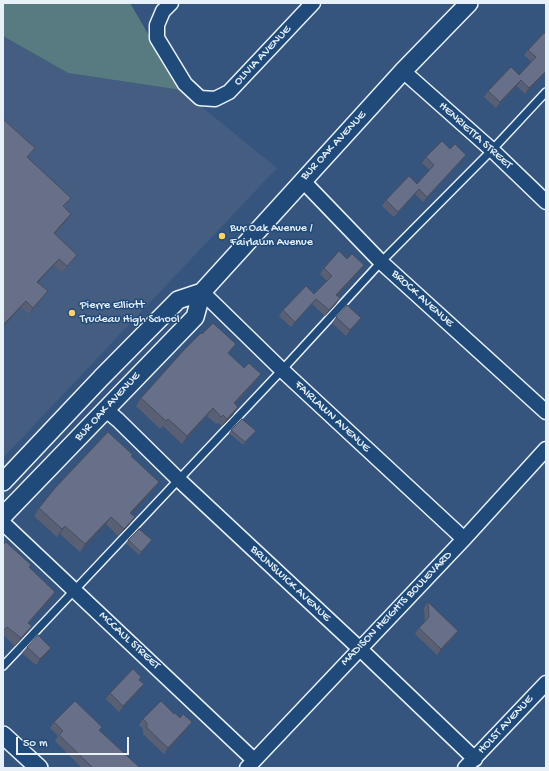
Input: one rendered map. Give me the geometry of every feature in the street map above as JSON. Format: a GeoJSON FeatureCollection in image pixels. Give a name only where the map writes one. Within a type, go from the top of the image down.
{"type":"FeatureCollection","features":[{"type":"Feature","properties":{"kind":"street","name":"OLIVIA AVENUE"},"geometry":{"type":"LineString","coordinates":[[171,3],[163,11],[157,24],[157,38],[185,84],[200,98],[215,99],[229,92],[312,3]]}},
{"type":"Feature","properties":{"kind":"street","name":"BUR OAK AVENUE"},"geometry":{"type":"LineString","coordinates":[[3,516],[195,316],[202,292],[403,71],[469,3]]}},
{"type":"Feature","properties":{"kind":"street","name":"HENRIETTA STREET"},"geometry":{"type":"LineString","coordinates":[[403,71],[492,150],[546,202]]}},
{"type":"Feature","properties":{"kind":"street","name":"BROCK AVENUE"},"geometry":{"type":"LineString","coordinates":[[303,181],[381,262],[546,412]]}},
{"type":"Feature","properties":{"kind":"street","name":"BUR OAK AVENUE"},"geometry":{"type":"LineString","coordinates":[[3,482],[178,300],[202,292]]}},
{"type":"Feature","properties":{"kind":"street","name":"FAIRLAWN AVENUE"},"geometry":{"type":"LineString","coordinates":[[202,292],[282,370],[464,539]]}},
{"type":"Feature","properties":{"kind":"street","name":"BRUNSWICK AVENUE"},"geometry":{"type":"LineString","coordinates":[[106,410],[359,648],[470,763]]}},
{"type":"Feature","properties":{"kind":"street","name":"MADISON HEIGHTS BOULEVARD"},"geometry":{"type":"LineString","coordinates":[[250,764],[464,539],[546,449]]}},
{"type":"Feature","properties":{"kind":"street","name":"MCCAUL STREET"},"geometry":{"type":"LineString","coordinates":[[3,523],[75,590],[250,764]]}},
{"type":"Feature","properties":{"kind":"street","name":"HOLST AVENUE"},"geometry":{"type":"LineString","coordinates":[[470,763],[546,683]]}},
{"type":"Feature","properties":{"kind":"street"},"geometry":{"type":"LineString","coordinates":[[3,735],[39,768]]}},
{"type":"Feature","properties":{"kind":"lane"},"geometry":{"type":"LineString","coordinates":[[3,666],[282,370],[381,262],[492,150],[546,92]]}},
{"type":"Feature","properties":{"kind":"shaded area","name":"Pierre Elliott Trudeau High School"},"geometry":{"type":"Polygon","coordinates":[[[3,36],[68,73],[181,90],[277,168],[3,458],[3,36]]]}},
{"type":"Feature","properties":{"kind":"green space"},"geometry":{"type":"Polygon","coordinates":[[[3,3],[130,3],[181,90],[68,73],[3,36],[3,3]]]}},
{"type":"Feature","properties":{"kind":"building"},"geometry":{"type":"Polygon","coordinates":[[[544,33],[546,35],[546,71],[529,88],[521,80],[500,102],[488,91],[511,67],[519,75],[536,57],[528,50],[544,33]]]}},
{"type":"Feature","properties":{"kind":"building","name":"Pierre Elliott Trudeau High School"},"geometry":{"type":"Polygon","coordinates":[[[3,119],[35,148],[27,157],[71,198],[63,206],[71,214],[54,233],[77,255],[67,266],[59,259],[37,282],[48,291],[33,308],[26,301],[3,325],[3,119]]]}},
{"type":"Feature","properties":{"kind":"building"},"geometry":{"type":"Polygon","coordinates":[[[442,141],[450,149],[455,144],[466,155],[427,197],[419,189],[398,212],[386,200],[409,176],[417,184],[434,165],[426,157],[442,141]]]}},
{"type":"Feature","properties":{"kind":"building"},"geometry":{"type":"Polygon","coordinates":[[[339,251],[347,259],[352,254],[364,265],[336,295],[340,298],[329,310],[316,299],[295,322],[283,310],[306,286],[314,294],[332,276],[324,268],[339,251]]]}},
{"type":"Feature","properties":{"kind":"building"},"geometry":{"type":"Polygon","coordinates":[[[347,305],[361,318],[350,330],[336,317],[347,305]]]}},
{"type":"Feature","properties":{"kind":"building"},"geometry":{"type":"Polygon","coordinates":[[[213,323],[236,344],[228,353],[244,368],[249,363],[261,374],[234,403],[238,407],[227,419],[223,415],[221,417],[213,408],[187,436],[168,419],[166,421],[141,398],[183,351],[213,323]]]}},
{"type":"Feature","properties":{"kind":"building"},"geometry":{"type":"Polygon","coordinates":[[[242,419],[256,431],[245,442],[231,430],[242,419]]]}},
{"type":"Feature","properties":{"kind":"building"},"geometry":{"type":"Polygon","coordinates":[[[108,432],[159,482],[130,513],[135,517],[124,529],[111,517],[85,544],[65,526],[62,529],[39,508],[55,488],[108,432]]]}},
{"type":"Feature","properties":{"kind":"building"},"geometry":{"type":"Polygon","coordinates":[[[139,529],[152,540],[141,552],[128,540],[139,529]]]}},
{"type":"Feature","properties":{"kind":"building"},"geometry":{"type":"Polygon","coordinates":[[[6,542],[31,565],[29,567],[55,592],[28,623],[32,626],[21,638],[7,627],[3,631],[3,545],[6,542]]]}},
{"type":"Feature","properties":{"kind":"building"},"geometry":{"type":"Polygon","coordinates":[[[428,602],[458,631],[441,649],[419,628],[429,617],[428,602]]]}},
{"type":"Feature","properties":{"kind":"building"},"geometry":{"type":"Polygon","coordinates":[[[38,635],[51,648],[40,659],[27,647],[38,635]]]}},
{"type":"Feature","properties":{"kind":"building"},"geometry":{"type":"Polygon","coordinates":[[[133,669],[141,677],[139,680],[144,684],[123,706],[110,693],[133,669]]]}},
{"type":"Feature","properties":{"kind":"building"},"geometry":{"type":"Polygon","coordinates":[[[75,701],[102,727],[99,730],[140,768],[93,768],[59,735],[63,731],[54,722],[75,701]]]}},
{"type":"Feature","properties":{"kind":"building"},"geometry":{"type":"Polygon","coordinates":[[[161,701],[174,714],[175,713],[180,718],[183,714],[192,722],[168,748],[147,728],[147,723],[143,719],[161,701]]]}},
{"type":"Feature","properties":{"kind":"place","name":"Bur Oak Avenue / Fairlawn Avenue"},"geometry":{"type":"Point","coordinates":[222,236]}},
{"type":"Feature","properties":{"kind":"place","name":"Pierre Elliott Trudeau High School"},"geometry":{"type":"Point","coordinates":[72,313]}}]}
